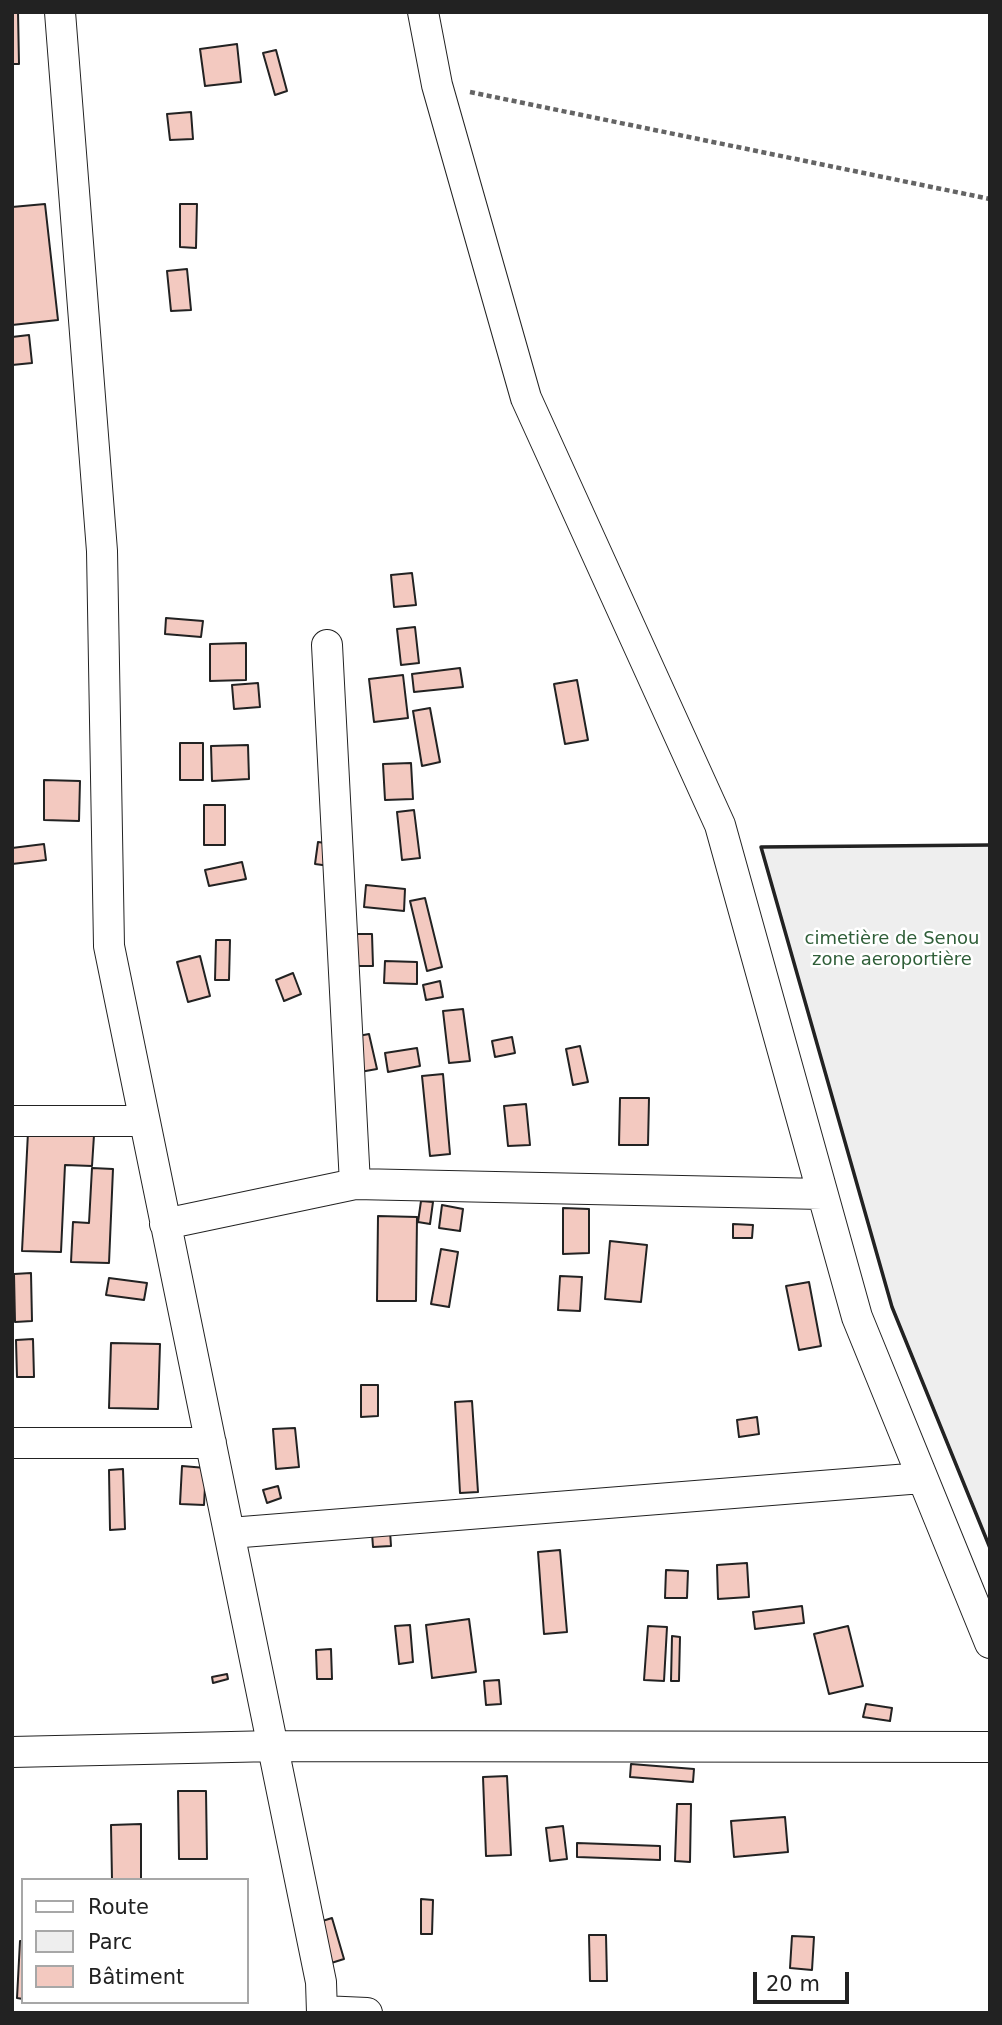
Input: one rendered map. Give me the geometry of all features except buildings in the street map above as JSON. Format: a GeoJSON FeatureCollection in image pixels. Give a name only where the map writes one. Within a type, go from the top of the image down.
{"type":"FeatureCollection","features":[{"type":"Feature","properties":{"kind":"street"},"geometry":{"type":"LineString","coordinates":[[60,12],[102,551],[109,946],[275,1746],[321,1982],[322,2012],[367,2013]]}},
{"type":"Feature","properties":{"kind":"street"},"geometry":{"type":"LineString","coordinates":[[423,12],[437,85],[526,398],[720,825],[857,1317],[990,1643]]}},
{"type":"Feature","properties":{"kind":"street"},"geometry":{"type":"LineString","coordinates":[[327,645],[355,1184]]}},
{"type":"Feature","properties":{"kind":"street"},"geometry":{"type":"LineString","coordinates":[[12,1121],[144,1121]]}},
{"type":"Feature","properties":{"kind":"street"},"geometry":{"type":"LineString","coordinates":[[165,1224],[355,1184],[822,1194]]}},
{"type":"Feature","properties":{"kind":"street"},"geometry":{"type":"LineString","coordinates":[[12,1443],[211,1443]]}},
{"type":"Feature","properties":{"kind":"street"},"geometry":{"type":"LineString","coordinates":[[230,1533],[922,1478]]}},
{"type":"Feature","properties":{"kind":"street"},"geometry":{"type":"LineString","coordinates":[[12,1752],[275,1746],[990,1747]]}},
{"type":"Feature","properties":{"kind":"path"},"geometry":{"type":"LineString","coordinates":[[437,85],[990,199]]}},
{"type":"Feature","properties":{"kind":"green space","name":"cimetière de Senou zone aeroportière"},"geometry":{"type":"Polygon","coordinates":[[[990,845],[990,1548],[892,1307],[761,847],[990,845]]]}},
{"type":"Feature","properties":{"kind":"wall"},"geometry":{"type":"LineString","coordinates":[[990,845],[761,847],[892,1307],[990,1548]]}}]}
